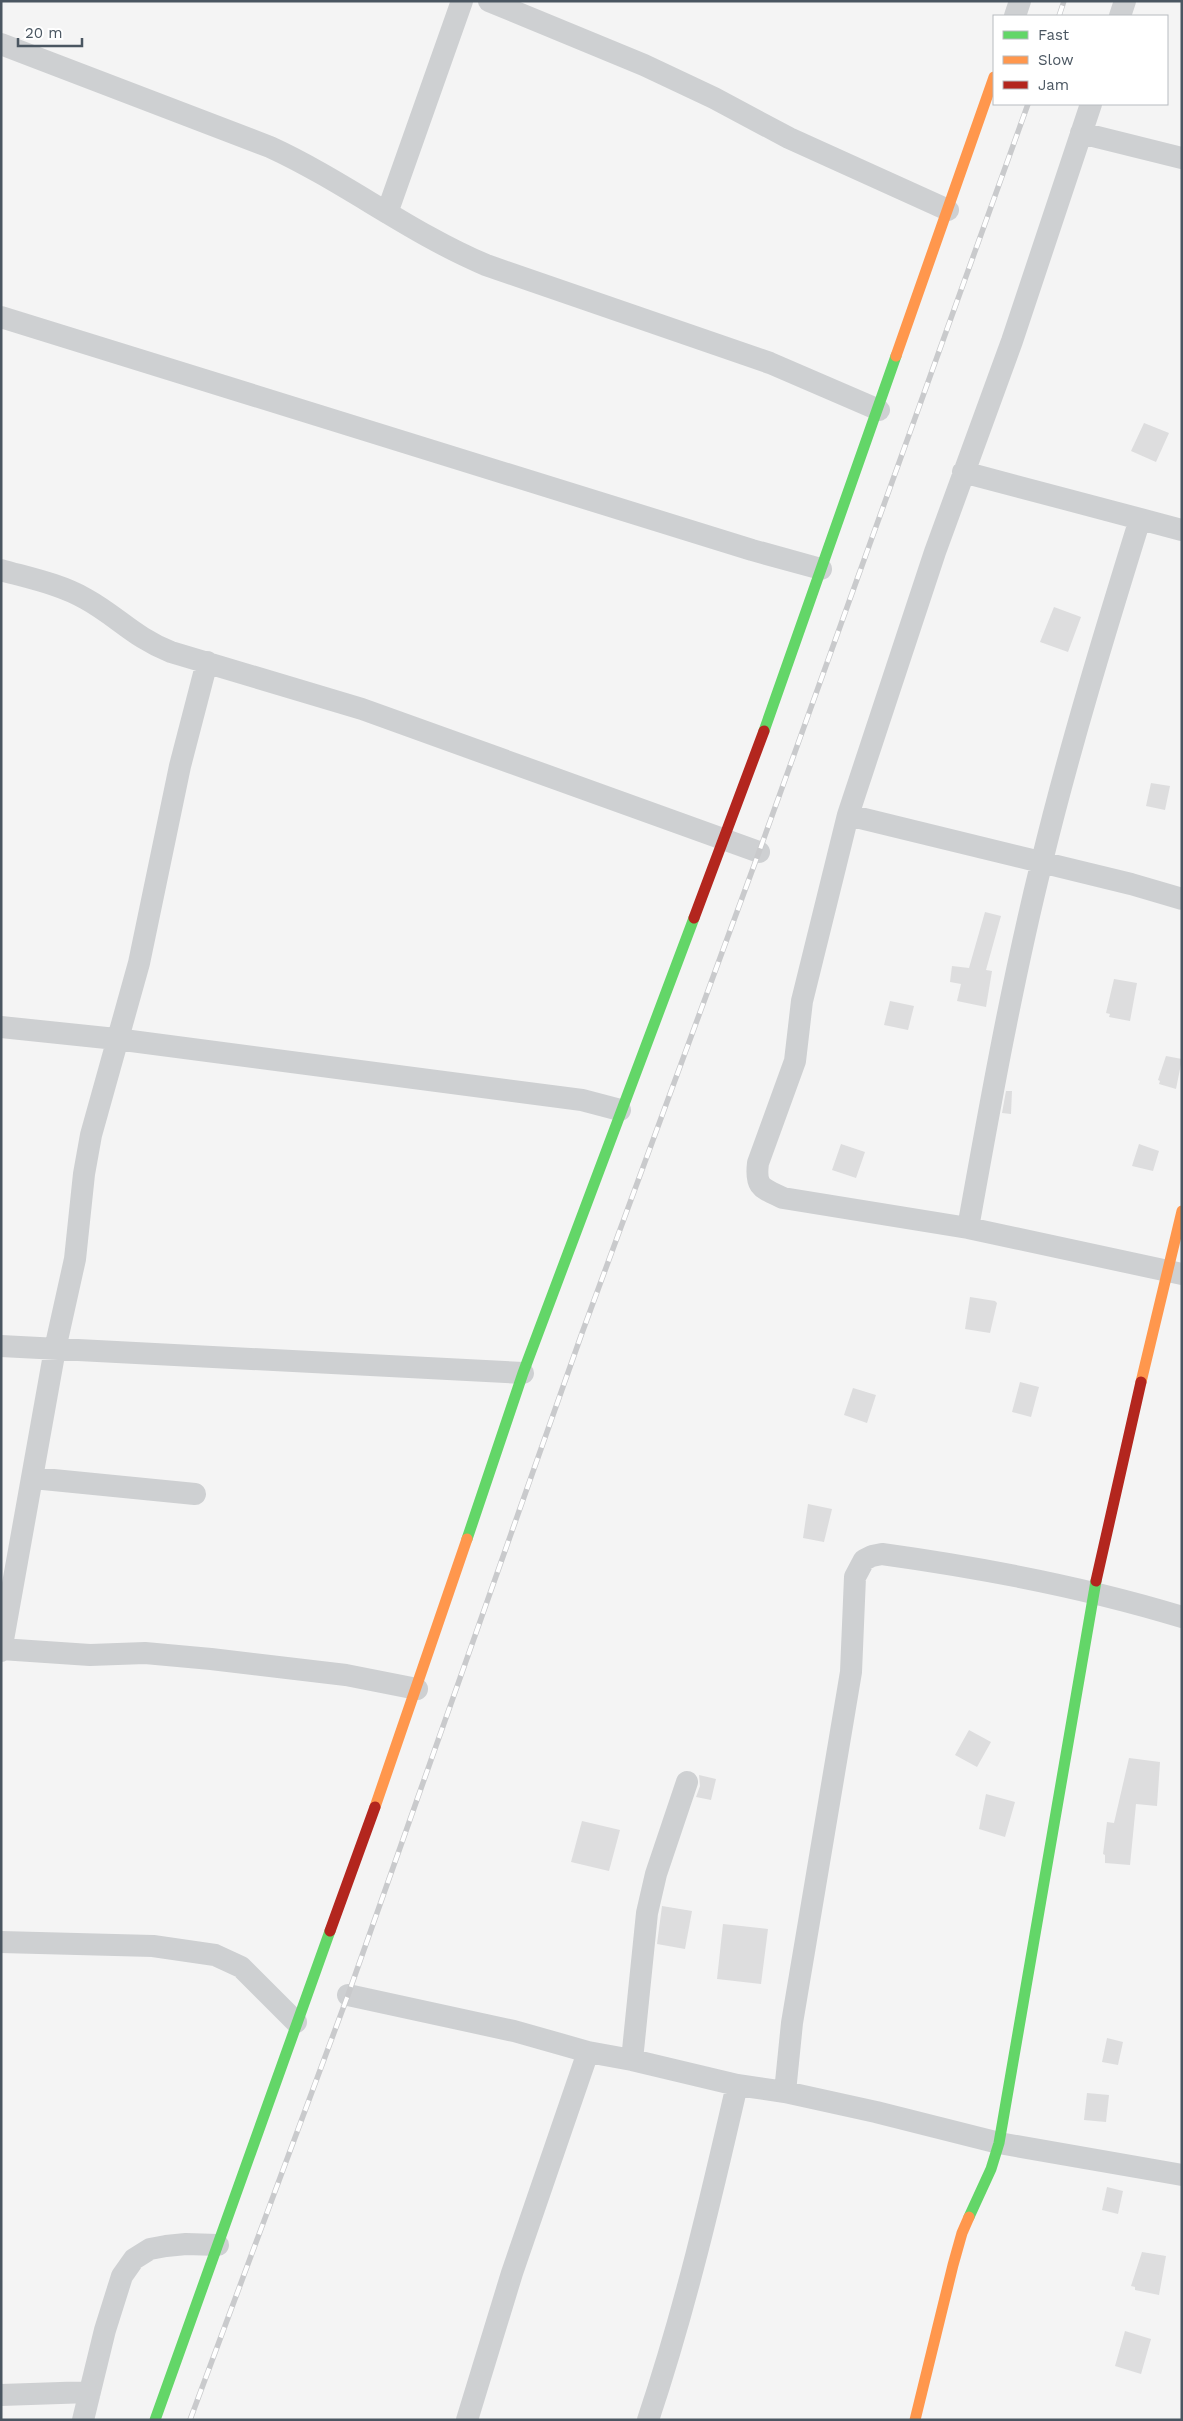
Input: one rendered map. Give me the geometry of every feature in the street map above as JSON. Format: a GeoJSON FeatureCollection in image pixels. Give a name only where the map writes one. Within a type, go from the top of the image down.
{"type":"FeatureCollection","features":[{"type":"Feature","properties":{"kind":"street"},"geometry":{"type":"LineString","coordinates":[[387,213],[462,1]]}},
{"type":"Feature","properties":{"kind":"street"},"geometry":{"type":"LineString","coordinates":[[489,1],[644,65],[789,138],[948,210]]}},
{"type":"Feature","properties":{"kind":"street"},"geometry":{"type":"LineString","coordinates":[[1015,15],[1020,1]]}},
{"type":"Feature","properties":{"kind":"street"},"geometry":{"type":"LineString","coordinates":[[1120,15],[1125,1]]}},
{"type":"Feature","properties":{"kind":"street"},"geometry":{"type":"LineString","coordinates":[[1,44],[270,146],[299,160],[458,253],[493,268],[770,363],[879,410]]}},
{"type":"Feature","properties":{"kind":"street"},"geometry":{"type":"LineString","coordinates":[[154,2420],[417,1688],[523,1374],[620,1110],[723,841],[879,410],[993,80]]}},
{"type":"Feature","properties":{"kind":"street"},"geometry":{"type":"LineString","coordinates":[[1091,105],[1012,342],[963,472],[848,815],[802,1001],[795,1061],[758,1163],[756,1178],[764,1189],[783,1198],[968,1228],[1174,1272]]}},
{"type":"Feature","properties":{"kind":"street"},"geometry":{"type":"LineString","coordinates":[[1081,134],[1182,158]]}},
{"type":"Feature","properties":{"kind":"street"},"geometry":{"type":"LineString","coordinates":[[1,317],[743,547],[821,569]]}},
{"type":"Feature","properties":{"kind":"street"},"geometry":{"type":"LineString","coordinates":[[963,472],[1182,530]]}},
{"type":"Feature","properties":{"kind":"street"},"geometry":{"type":"LineString","coordinates":[[968,1228],[994,1080],[1041,864],[1079,718],[1140,519]]}},
{"type":"Feature","properties":{"kind":"street"},"geometry":{"type":"LineString","coordinates":[[1,570],[50,584],[85,598],[149,644],[362,709],[723,841],[759,852]]}},
{"type":"Feature","properties":{"kind":"street"},"geometry":{"type":"LineString","coordinates":[[206,662],[180,766],[139,963],[116,1039],[91,1135],[84,1174],[76,1259],[55,1349],[1,1650],[90,1655],[145,1653],[211,1659],[346,1675],[417,1688]]}},
{"type":"Feature","properties":{"kind":"street"},"geometry":{"type":"LineString","coordinates":[[848,815],[1041,864],[1131,884],[1182,899]]}},
{"type":"Feature","properties":{"kind":"street"},"geometry":{"type":"LineString","coordinates":[[1,1027],[116,1039],[582,1100],[620,1110]]}},
{"type":"Feature","properties":{"kind":"street"},"geometry":{"type":"LineString","coordinates":[[915,2420],[962,2233],[991,2169],[999,2143],[1073,1725],[1094,1592],[1174,1272],[1182,1211]]}},
{"type":"Feature","properties":{"kind":"street"},"geometry":{"type":"LineString","coordinates":[[1,1346],[166,1353],[523,1374]]}},
{"type":"Feature","properties":{"kind":"street"},"geometry":{"type":"LineString","coordinates":[[33,1478],[195,1494]]}},
{"type":"Feature","properties":{"kind":"street"},"geometry":{"type":"LineString","coordinates":[[785,2092],[792,2023],[851,1672],[855,1577],[864,1560],[882,1554],[964,1566],[1094,1592],[1182,1617]]}},
{"type":"Feature","properties":{"kind":"street"},"geometry":{"type":"LineString","coordinates":[[632,2060],[646,1913],[656,1874],[687,1782]]}},
{"type":"Feature","properties":{"kind":"street"},"geometry":{"type":"LineString","coordinates":[[1,1942],[153,1946],[215,1955],[241,1967],[296,2022]]}},
{"type":"Feature","properties":{"kind":"street"},"geometry":{"type":"LineString","coordinates":[[348,1995],[514,2031],[588,2052],[632,2060],[737,2085],[785,2092],[999,2143],[1182,2175]]}},
{"type":"Feature","properties":{"kind":"street"},"geometry":{"type":"LineString","coordinates":[[467,2420],[512,2273],[588,2052]]}},
{"type":"Feature","properties":{"kind":"street"},"geometry":{"type":"LineString","coordinates":[[648,2420],[675,2336],[693,2269],[737,2085]]}},
{"type":"Feature","properties":{"kind":"street"},"geometry":{"type":"LineString","coordinates":[[83,2420],[105,2330],[122,2276],[134,2259],[150,2250],[166,2246],[186,2244],[218,2245]]}},
{"type":"Feature","properties":{"kind":"street"},"geometry":{"type":"LineString","coordinates":[[1,2395],[90,2392]]}},
{"type":"Feature","properties":{"kind":"building"},"geometry":{"type":"Polygon","coordinates":[[[1144,423],[1169,433],[1156,462],[1131,451],[1144,423]]]}},
{"type":"Feature","properties":{"kind":"building"},"geometry":{"type":"Polygon","coordinates":[[[1054,607],[1081,617],[1068,652],[1040,642],[1054,607]]]}},
{"type":"Feature","properties":{"kind":"building"},"geometry":{"type":"Polygon","coordinates":[[[1151,783],[1170,786],[1165,810],[1146,806],[1151,783]]]}},
{"type":"Feature","properties":{"kind":"building"},"geometry":{"type":"Polygon","coordinates":[[[985,912],[1001,916],[986,970],[992,971],[986,1007],[957,1001],[961,984],[950,982],[952,966],[969,968],[985,912]]]}},
{"type":"Feature","properties":{"kind":"building"},"geometry":{"type":"Polygon","coordinates":[[[1114,979],[1137,983],[1130,1021],[1109,1017],[1110,1014],[1106,1013],[1114,979]]]}},
{"type":"Feature","properties":{"kind":"building"},"geometry":{"type":"Polygon","coordinates":[[[890,1001],[914,1006],[908,1030],[884,1025],[890,1001]]]}},
{"type":"Feature","properties":{"kind":"building"},"geometry":{"type":"Polygon","coordinates":[[[1166,1056],[1182,1059],[1176,1089],[1159,1084],[1160,1081],[1158,1080],[1166,1056]]]}},
{"type":"Feature","properties":{"kind":"building"},"geometry":{"type":"Polygon","coordinates":[[[1006,1091],[1012,1091],[1011,1114],[1002,1113],[1006,1091]]]}},
{"type":"Feature","properties":{"kind":"building"},"geometry":{"type":"Polygon","coordinates":[[[841,1144],[865,1152],[856,1178],[832,1170],[841,1144]]]}},
{"type":"Feature","properties":{"kind":"building"},"geometry":{"type":"Polygon","coordinates":[[[1139,1144],[1159,1151],[1153,1171],[1132,1166],[1139,1144]]]}},
{"type":"Feature","properties":{"kind":"building"},"geometry":{"type":"Polygon","coordinates":[[[970,1297],[995,1301],[997,1303],[990,1333],[965,1329],[970,1297]]]}},
{"type":"Feature","properties":{"kind":"building"},"geometry":{"type":"Polygon","coordinates":[[[1020,1382],[1039,1387],[1031,1417],[1012,1412],[1020,1382]]]}},
{"type":"Feature","properties":{"kind":"building"},"geometry":{"type":"Polygon","coordinates":[[[853,1388],[876,1395],[867,1423],[844,1415],[853,1388]]]}},
{"type":"Feature","properties":{"kind":"building"},"geometry":{"type":"Polygon","coordinates":[[[808,1504],[832,1509],[824,1542],[803,1538],[808,1504]]]}},
{"type":"Feature","properties":{"kind":"building"},"geometry":{"type":"Polygon","coordinates":[[[969,1730],[991,1742],[977,1767],[955,1755],[969,1730]]]}},
{"type":"Feature","properties":{"kind":"building"},"geometry":{"type":"Polygon","coordinates":[[[1129,1758],[1160,1762],[1157,1806],[1136,1804],[1130,1865],[1105,1863],[1105,1855],[1103,1854],[1107,1822],[1114,1823],[1129,1758]]]}},
{"type":"Feature","properties":{"kind":"building"},"geometry":{"type":"Polygon","coordinates":[[[699,1775],[716,1779],[711,1800],[696,1797],[700,1786],[699,1775]]]}},
{"type":"Feature","properties":{"kind":"building"},"geometry":{"type":"Polygon","coordinates":[[[986,1794],[1015,1802],[1005,1837],[979,1829],[986,1794]]]}},
{"type":"Feature","properties":{"kind":"building"},"geometry":{"type":"Polygon","coordinates":[[[582,1821],[620,1830],[609,1871],[571,1862],[582,1821]]]}},
{"type":"Feature","properties":{"kind":"building"},"geometry":{"type":"Polygon","coordinates":[[[662,1906],[692,1911],[685,1949],[657,1944],[662,1906]]]}},
{"type":"Feature","properties":{"kind":"building"},"geometry":{"type":"Polygon","coordinates":[[[723,1924],[768,1929],[761,1984],[717,1979],[723,1924]]]}},
{"type":"Feature","properties":{"kind":"building"},"geometry":{"type":"Polygon","coordinates":[[[1107,2038],[1123,2042],[1118,2065],[1102,2062],[1107,2038]]]}},
{"type":"Feature","properties":{"kind":"building"},"geometry":{"type":"Polygon","coordinates":[[[1087,2093],[1109,2095],[1106,2122],[1084,2120],[1087,2093]]]}},
{"type":"Feature","properties":{"kind":"building"},"geometry":{"type":"Polygon","coordinates":[[[1107,2187],[1123,2191],[1118,2214],[1102,2210],[1107,2187]]]}},
{"type":"Feature","properties":{"kind":"building"},"geometry":{"type":"Polygon","coordinates":[[[1142,2252],[1166,2256],[1159,2295],[1135,2290],[1135,2287],[1131,2286],[1142,2252]]]}},
{"type":"Feature","properties":{"kind":"building"},"geometry":{"type":"Polygon","coordinates":[[[1125,2331],[1151,2339],[1141,2374],[1115,2366],[1125,2331]]]}},
{"type":"Feature","properties":{"kind":"railway"},"geometry":{"type":"LineString","coordinates":[[1059,15],[1064,1]]}},
{"type":"Feature","properties":{"kind":"railway"},"geometry":{"type":"LineString","coordinates":[[190,2420],[348,1995],[582,1333],[759,852],[1028,105]]}},
{"type":"Feature","properties":{"kind":"traffic: fast"},"geometry":{"type":"LineString","coordinates":[[764,731],[896,356]]}},
{"type":"Feature","properties":{"kind":"traffic: fast"},"geometry":{"type":"LineString","coordinates":[[467,1539],[523,1373],[694,918]]}},
{"type":"Feature","properties":{"kind":"traffic: fast"},"geometry":{"type":"LineString","coordinates":[[969,2217],[991,2169],[999,2143],[1096,1581]]}},
{"type":"Feature","properties":{"kind":"traffic: fast"},"geometry":{"type":"LineString","coordinates":[[155,2420],[330,1931]]}},
{"type":"Feature","properties":{"kind":"traffic: slow"},"geometry":{"type":"LineString","coordinates":[[896,356],[993,80]]}},
{"type":"Feature","properties":{"kind":"traffic: slow"},"geometry":{"type":"LineString","coordinates":[[1141,1382],[1182,1211]]}},
{"type":"Feature","properties":{"kind":"traffic: slow"},"geometry":{"type":"LineString","coordinates":[[375,1807],[467,1539]]}},
{"type":"Feature","properties":{"kind":"traffic: slow"},"geometry":{"type":"LineString","coordinates":[[915,2420],[953,2265],[962,2233],[969,2217]]}},
{"type":"Feature","properties":{"kind":"traffic: jam"},"geometry":{"type":"LineString","coordinates":[[694,918],[764,731]]}},
{"type":"Feature","properties":{"kind":"traffic: jam"},"geometry":{"type":"LineString","coordinates":[[1096,1581],[1141,1382]]}},
{"type":"Feature","properties":{"kind":"traffic: jam"},"geometry":{"type":"LineString","coordinates":[[330,1931],[375,1807]]}}]}
